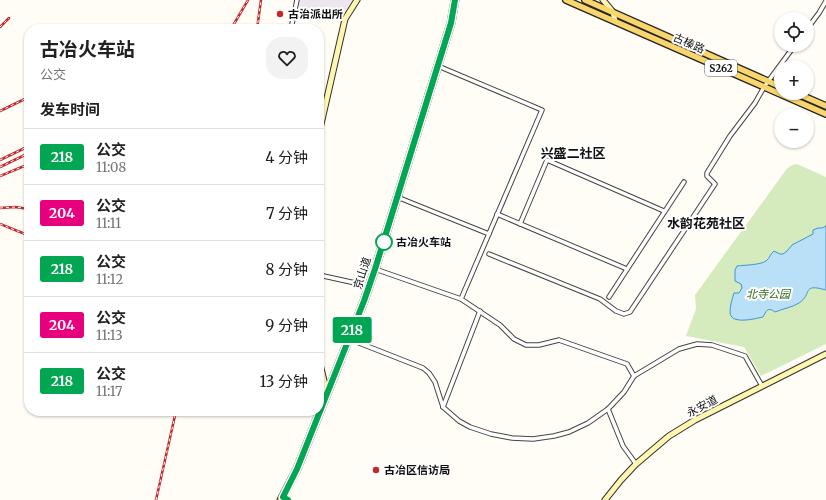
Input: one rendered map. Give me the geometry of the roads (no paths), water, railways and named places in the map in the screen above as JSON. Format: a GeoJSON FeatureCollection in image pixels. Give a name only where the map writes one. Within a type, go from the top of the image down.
{"type":"FeatureCollection","features":[{"type":"Feature","properties":{"kind":"highway","name":"京山道"},"geometry":{"type":"LineString","coordinates":[[324,401],[375,269],[451,23],[455,0]]}},
{"type":"Feature","properties":{"kind":"highway","name":"京山道"},"geometry":{"type":"LineString","coordinates":[[284,499],[318,416]]}},
{"type":"Feature","properties":{"kind":"main road"},"geometry":{"type":"LineString","coordinates":[[324,111],[345,19],[357,0]]}},
{"type":"Feature","properties":{"kind":"main road","name":"古榛路"},"geometry":{"type":"LineString","coordinates":[[566,0],[826,114]]}},
{"type":"Feature","properties":{"kind":"main road","name":"古榛路"},"geometry":{"type":"LineString","coordinates":[[586,0],[774,83]]}},
{"type":"Feature","properties":{"kind":"main road"},"geometry":{"type":"LineString","coordinates":[[603,0],[614,12],[615,21]]}},
{"type":"Feature","properties":{"kind":"main road"},"geometry":{"type":"LineString","coordinates":[[812,100],[826,106]]}},
{"type":"Feature","properties":{"kind":"main road","name":"永安道"},"geometry":{"type":"LineString","coordinates":[[605,500],[620,480],[636,464],[669,436],[695,420],[826,354]]}},
{"type":"Feature","properties":{"kind":"main road"},"geometry":{"type":"LineString","coordinates":[[324,381],[327,393]]}},
{"type":"Feature","properties":{"kind":"street"},"geometry":{"type":"LineString","coordinates":[[292,24],[297,0]]}},
{"type":"Feature","properties":{"kind":"street"},"geometry":{"type":"LineString","coordinates":[[814,20],[826,1]]}},
{"type":"Feature","properties":{"kind":"street"},"geometry":{"type":"LineString","coordinates":[[489,254],[600,299],[616,311],[624,314],[630,312],[714,184],[706,173],[730,136],[755,104],[768,81],[790,52]]}},
{"type":"Feature","properties":{"kind":"street"},"geometry":{"type":"LineString","coordinates":[[438,66],[542,110],[461,299]]}},
{"type":"Feature","properties":{"kind":"street"},"geometry":{"type":"LineString","coordinates":[[520,224],[547,160],[664,211]]}},
{"type":"Feature","properties":{"kind":"street"},"geometry":{"type":"LineString","coordinates":[[609,297],[684,182]]}},
{"type":"Feature","properties":{"kind":"street"},"geometry":{"type":"LineString","coordinates":[[397,197],[489,234]]}},
{"type":"Feature","properties":{"kind":"street"},"geometry":{"type":"LineString","coordinates":[[497,214],[626,269]]}},
{"type":"Feature","properties":{"kind":"street"},"geometry":{"type":"LineString","coordinates":[[375,269],[461,299],[500,325],[514,339],[526,345],[539,345],[559,340],[627,364],[634,376]]}},
{"type":"Feature","properties":{"kind":"street"},"geometry":{"type":"LineString","coordinates":[[324,276],[369,286]]}},
{"type":"Feature","properties":{"kind":"street"},"geometry":{"type":"LineString","coordinates":[[443,407],[480,311]]}},
{"type":"Feature","properties":{"kind":"street"},"geometry":{"type":"LineString","coordinates":[[349,339],[423,368],[435,382],[443,407],[459,421],[470,427],[503,437],[533,439],[554,436],[569,432],[588,424],[608,409],[624,392],[634,376],[679,349],[697,344],[712,345],[745,356],[762,386]]}},
{"type":"Feature","properties":{"kind":"street"},"geometry":{"type":"LineString","coordinates":[[608,409],[623,446],[636,464]]}},
{"type":"Feature","properties":{"kind":"water"},"geometry":{"type":"Polygon","coordinates":[[[826,226],[826,290],[818,288],[810,289],[803,300],[794,306],[775,312],[768,310],[763,317],[738,320],[731,316],[730,307],[734,293],[739,293],[742,288],[741,284],[735,281],[735,270],[737,266],[763,262],[767,260],[774,251],[783,254],[792,245],[813,234],[813,230],[826,226]]]}},
{"type":"Feature","properties":{"kind":"railway"},"geometry":{"type":"LineString","coordinates":[[234,24],[248,0]]}},
{"type":"Feature","properties":{"kind":"railway"},"geometry":{"type":"LineString","coordinates":[[258,24],[261,0]]}},
{"type":"Feature","properties":{"kind":"railway"},"geometry":{"type":"LineString","coordinates":[[0,27],[9,18]]}},
{"type":"Feature","properties":{"kind":"railway"},"geometry":{"type":"LineString","coordinates":[[0,111],[24,99]]}},
{"type":"Feature","properties":{"kind":"railway"},"geometry":{"type":"LineString","coordinates":[[0,160],[24,148]]}},
{"type":"Feature","properties":{"kind":"railway"},"geometry":{"type":"LineString","coordinates":[[0,167],[24,155]]}},
{"type":"Feature","properties":{"kind":"railway"},"geometry":{"type":"LineString","coordinates":[[0,176],[24,166]]}},
{"type":"Feature","properties":{"kind":"railway"},"geometry":{"type":"LineString","coordinates":[[0,208],[24,208]]}},
{"type":"Feature","properties":{"kind":"railway"},"geometry":{"type":"LineString","coordinates":[[0,224],[24,234]]}},
{"type":"Feature","properties":{"kind":"railway"},"geometry":{"type":"LineString","coordinates":[[156,500],[175,416]]}},
{"type":"Feature","properties":{"kind":"place","name":"古治派出所"},"geometry":{"type":"Point","coordinates":[280,14]}},
{"type":"Feature","properties":{"kind":"place","name":"古冶火车站"},"geometry":{"type":"Point","coordinates":[384,242]}},
{"type":"Feature","properties":{"kind":"place","name":"古冶区信访局"},"geometry":{"type":"Point","coordinates":[376,470]}},
{"type":"Feature","properties":{"kind":"district","name":"兴盛二社区"},"geometry":{"type":"Point","coordinates":[573,153]}},
{"type":"Feature","properties":{"kind":"district","name":"水韵花苑社区"},"geometry":{"type":"Point","coordinates":[706,223]}},
{"type":"Feature","properties":{"kind":"park label","name":"北寺公园"},"geometry":{"type":"Point","coordinates":[768,294]}}]}
